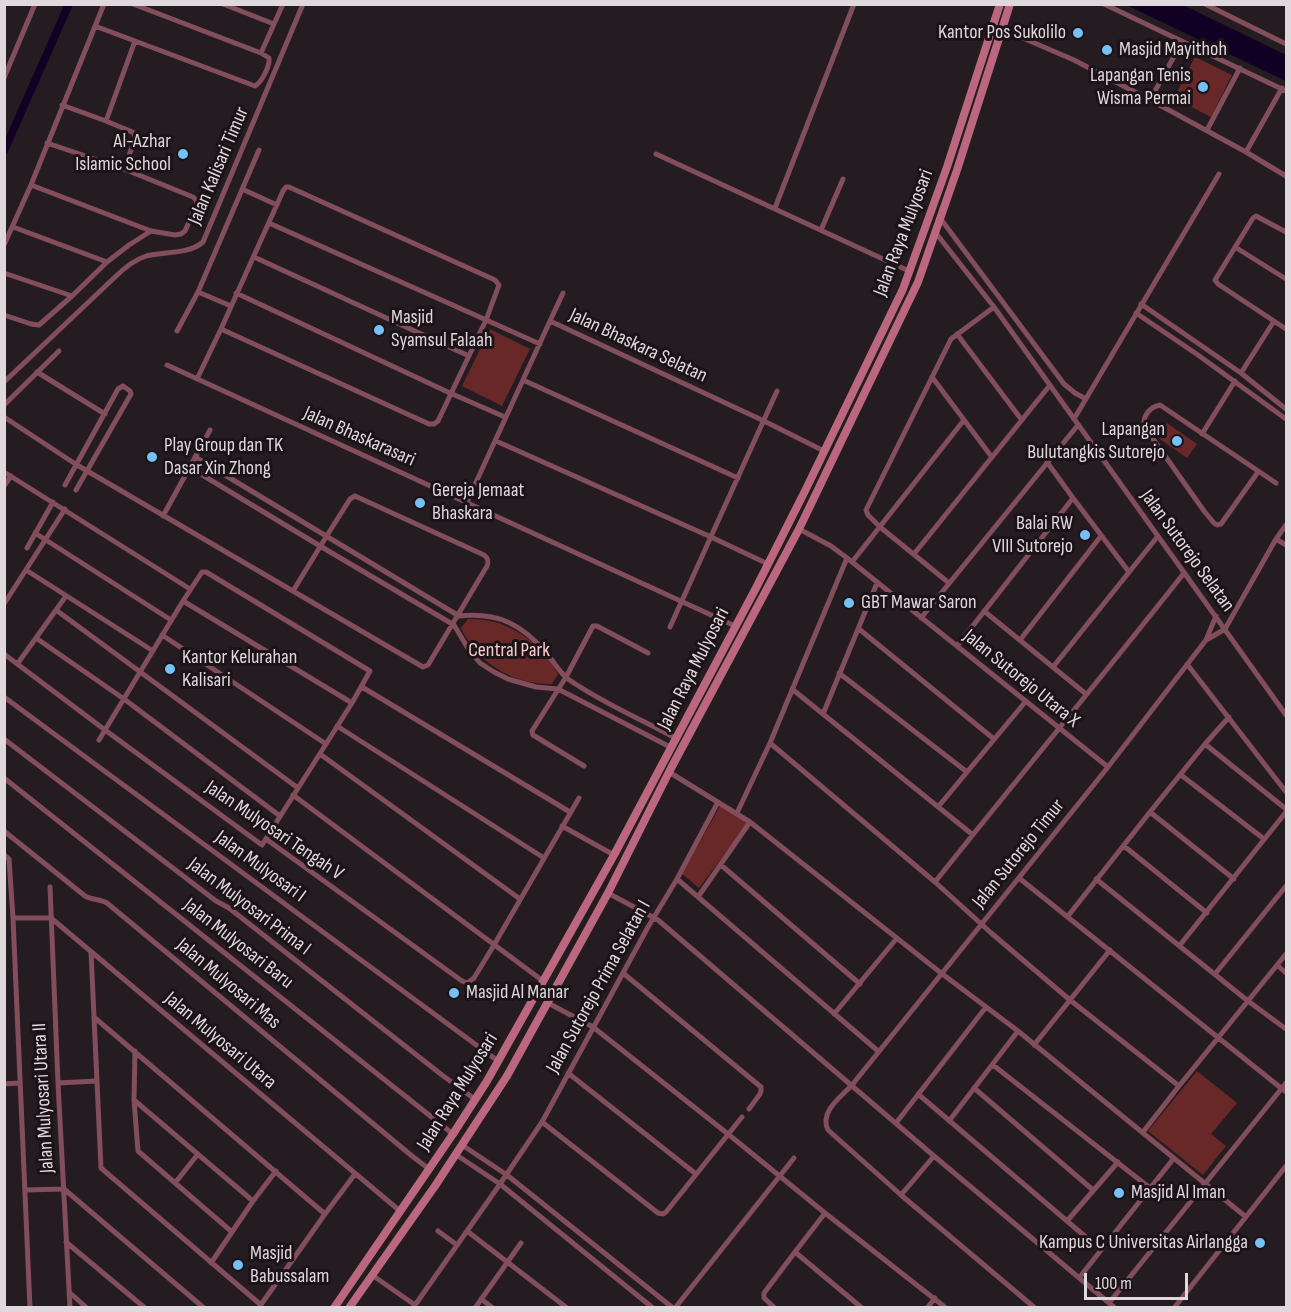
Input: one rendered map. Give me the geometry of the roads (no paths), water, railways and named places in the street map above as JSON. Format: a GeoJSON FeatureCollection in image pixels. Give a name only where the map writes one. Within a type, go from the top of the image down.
{"type":"FeatureCollection","features":[{"type":"Feature","properties":{"kind":"main road","name":"Jalan Raya Mulyosari"},"geometry":{"type":"LineString","coordinates":[[334,1308],[476,1100],[614,855],[756,588],[903,289],[947,167],[1000,4]]}},
{"type":"Feature","properties":{"kind":"main road","name":"Jalan Raya Mulyosari"},"geometry":{"type":"LineString","coordinates":[[350,1305],[497,1094],[518,1058],[608,893],[669,772],[799,529],[918,282],[957,170],[1010,4]]}},
{"type":"Feature","properties":{"kind":"main road"},"geometry":{"type":"LineString","coordinates":[[947,167],[957,170]]}},
{"type":"Feature","properties":{"kind":"main road"},"geometry":{"type":"LineString","coordinates":[[847,404],[857,408]]}},
{"type":"Feature","properties":{"kind":"main road"},"geometry":{"type":"LineString","coordinates":[[840,419],[849,423]]}},
{"type":"Feature","properties":{"kind":"main road"},"geometry":{"type":"LineString","coordinates":[[756,588],[765,592]]}},
{"type":"Feature","properties":{"kind":"main road"},"geometry":{"type":"LineString","coordinates":[[604,872],[615,877]]}},
{"type":"Feature","properties":{"kind":"main road"},"geometry":{"type":"LineString","coordinates":[[510,1040],[524,1047]]}},
{"type":"Feature","properties":{"kind":"main road"},"geometry":{"type":"LineString","coordinates":[[504,1050],[518,1058]]}},
{"type":"Feature","properties":{"kind":"main road"},"geometry":{"type":"LineString","coordinates":[[342,1296],[350,1305]]}},
{"type":"Feature","properties":{"kind":"street"},"geometry":{"type":"LineString","coordinates":[[4,78],[35,4]]}},
{"type":"Feature","properties":{"kind":"street"},"geometry":{"type":"LineString","coordinates":[[4,245],[104,4]]}},
{"type":"Feature","properties":{"kind":"street"},"geometry":{"type":"LineString","coordinates":[[94,26],[253,86],[260,83],[270,61],[261,53],[133,4]]}},
{"type":"Feature","properties":{"kind":"street"},"geometry":{"type":"LineString","coordinates":[[223,4],[274,24]]}},
{"type":"Feature","properties":{"kind":"street"},"geometry":{"type":"LineString","coordinates":[[261,53],[283,4]]}},
{"type":"Feature","properties":{"kind":"street","name":"Jalan Kalisari Timur"},"geometry":{"type":"LineString","coordinates":[[4,382],[130,264],[148,256],[193,248],[203,242],[303,4]]}},
{"type":"Feature","properties":{"kind":"street"},"geometry":{"type":"LineString","coordinates":[[775,208],[854,4]]}},
{"type":"Feature","properties":{"kind":"street"},"geometry":{"type":"LineString","coordinates":[[1104,4],[1284,90],[1246,152]]}},
{"type":"Feature","properties":{"kind":"street"},"geometry":{"type":"LineString","coordinates":[[1205,4],[1287,44]]}},
{"type":"Feature","properties":{"kind":"street"},"geometry":{"type":"LineString","coordinates":[[1002,29],[1074,60],[1207,130],[1284,175],[1287,166]]}},
{"type":"Feature","properties":{"kind":"street"},"geometry":{"type":"LineString","coordinates":[[106,121],[135,41]]}},
{"type":"Feature","properties":{"kind":"street"},"geometry":{"type":"LineString","coordinates":[[1150,100],[1182,42]]}},
{"type":"Feature","properties":{"kind":"street"},"geometry":{"type":"LineString","coordinates":[[1207,130],[1240,68]]}},
{"type":"Feature","properties":{"kind":"street"},"geometry":{"type":"LineString","coordinates":[[62,105],[106,121],[134,135],[135,140],[124,169]]}},
{"type":"Feature","properties":{"kind":"street"},"geometry":{"type":"LineString","coordinates":[[31,184],[152,231],[175,235],[183,233],[197,204],[193,197],[124,169],[47,143]]}},
{"type":"Feature","properties":{"kind":"street"},"geometry":{"type":"LineString","coordinates":[[177,331],[198,292],[260,150]]}},
{"type":"Feature","properties":{"kind":"street"},"geometry":{"type":"LineString","coordinates":[[656,154],[909,271]]}},
{"type":"Feature","properties":{"kind":"street"},"geometry":{"type":"LineString","coordinates":[[1074,419],[1219,174]]}},
{"type":"Feature","properties":{"kind":"street"},"geometry":{"type":"LineString","coordinates":[[821,230],[843,179]]}},
{"type":"Feature","properties":{"kind":"street"},"geometry":{"type":"LineString","coordinates":[[196,379],[284,189],[289,187],[495,280],[499,287],[469,356],[434,424],[429,424],[221,329]]}},
{"type":"Feature","properties":{"kind":"street"},"geometry":{"type":"LineString","coordinates":[[242,189],[277,205]]}},
{"type":"Feature","properties":{"kind":"street"},"geometry":{"type":"LineString","coordinates":[[1287,232],[1256,216],[1215,278],[1216,281],[1287,329]]}},
{"type":"Feature","properties":{"kind":"street"},"geometry":{"type":"LineString","coordinates":[[940,218],[1064,384],[1086,399]]}},
{"type":"Feature","properties":{"kind":"street"},"geometry":{"type":"LineString","coordinates":[[269,223],[540,344]]}},
{"type":"Feature","properties":{"kind":"street"},"geometry":{"type":"LineString","coordinates":[[13,227],[107,262]]}},
{"type":"Feature","properties":{"kind":"street"},"geometry":{"type":"LineString","coordinates":[[4,315],[39,325],[107,262],[152,231]]}},
{"type":"Feature","properties":{"kind":"street","name":"Jalan Sutorejo Selatan"},"geometry":{"type":"LineString","coordinates":[[935,232],[994,307],[1287,715]]}},
{"type":"Feature","properties":{"kind":"street"},"geometry":{"type":"LineString","coordinates":[[1235,247],[1287,279]]}},
{"type":"Feature","properties":{"kind":"street"},"geometry":{"type":"LineString","coordinates":[[254,257],[469,356]]}},
{"type":"Feature","properties":{"kind":"street"},"geometry":{"type":"LineString","coordinates":[[4,273],[72,296]]}},
{"type":"Feature","properties":{"kind":"street"},"geometry":{"type":"LineString","coordinates":[[198,292],[231,306]]}},
{"type":"Feature","properties":{"kind":"street"},"geometry":{"type":"LineString","coordinates":[[236,293],[505,417]]}},
{"type":"Feature","properties":{"kind":"street"},"geometry":{"type":"LineString","coordinates":[[550,321],[563,293]]}},
{"type":"Feature","properties":{"kind":"street"},"geometry":{"type":"LineString","coordinates":[[1141,304],[1242,373],[1287,409]]}},
{"type":"Feature","properties":{"kind":"street"},"geometry":{"type":"LineString","coordinates":[[949,583],[880,527],[868,515],[867,508],[951,339],[994,307]]}},
{"type":"Feature","properties":{"kind":"street"},"geometry":{"type":"LineString","coordinates":[[1136,313],[1287,419]]}},
{"type":"Feature","properties":{"kind":"street","name":"Jalan Bhaskara Selatan"},"geometry":{"type":"LineString","coordinates":[[467,502],[550,321],[824,451]]}},
{"type":"Feature","properties":{"kind":"street"},"geometry":{"type":"LineString","coordinates":[[1242,373],[1274,321]]}},
{"type":"Feature","properties":{"kind":"street"},"geometry":{"type":"LineString","coordinates":[[957,334],[1021,419]]}},
{"type":"Feature","properties":{"kind":"street"},"geometry":{"type":"LineString","coordinates":[[4,405],[58,351]]}},
{"type":"Feature","properties":{"kind":"street","name":"Jalan Bhaskarasari"},"geometry":{"type":"LineString","coordinates":[[167,365],[735,626]]}},
{"type":"Feature","properties":{"kind":"street"},"geometry":{"type":"LineString","coordinates":[[37,372],[105,414]]}},
{"type":"Feature","properties":{"kind":"street"},"geometry":{"type":"LineString","coordinates":[[932,377],[992,456]]}},
{"type":"Feature","properties":{"kind":"street"},"geometry":{"type":"LineString","coordinates":[[523,380],[738,478]]}},
{"type":"Feature","properties":{"kind":"street"},"geometry":{"type":"LineString","coordinates":[[1202,434],[1235,381]]}},
{"type":"Feature","properties":{"kind":"street"},"geometry":{"type":"LineString","coordinates":[[914,554],[1050,385]]}},
{"type":"Feature","properties":{"kind":"street"},"geometry":{"type":"LineString","coordinates":[[65,485],[120,387],[123,386],[131,394],[76,490]]}},
{"type":"Feature","properties":{"kind":"street"},"geometry":{"type":"LineString","coordinates":[[670,627],[777,391]]}},
{"type":"Feature","properties":{"kind":"street"},"geometry":{"type":"LineString","coordinates":[[1258,472],[1221,524],[1217,525],[1143,426],[1143,419],[1154,406],[1160,405],[1276,483]]}},
{"type":"Feature","properties":{"kind":"street"},"geometry":{"type":"LineString","coordinates":[[4,417],[77,465],[423,667],[428,665],[454,625],[487,566],[488,559],[484,555],[356,496],[350,499],[293,591]]}},
{"type":"Feature","properties":{"kind":"street"},"geometry":{"type":"LineString","coordinates":[[737,813],[850,560],[880,527],[964,420]]}},
{"type":"Feature","properties":{"kind":"street"},"geometry":{"type":"LineString","coordinates":[[921,618],[1078,425]]}},
{"type":"Feature","properties":{"kind":"street"},"geometry":{"type":"LineString","coordinates":[[163,516],[210,430]]}},
{"type":"Feature","properties":{"kind":"street"},"geometry":{"type":"LineString","coordinates":[[496,441],[768,564]]}},
{"type":"Feature","properties":{"kind":"street"},"geometry":{"type":"LineString","coordinates":[[195,457],[459,616],[492,616],[516,626],[533,638],[566,677],[608,703],[677,739]]}},
{"type":"Feature","properties":{"kind":"street"},"geometry":{"type":"LineString","coordinates":[[1047,462],[1129,572]]}},
{"type":"Feature","properties":{"kind":"street"},"geometry":{"type":"LineString","coordinates":[[189,467],[454,625],[480,663],[494,672],[508,679],[536,687],[558,689],[672,748]]}},
{"type":"Feature","properties":{"kind":"street"},"geometry":{"type":"LineString","coordinates":[[4,472],[190,589]]}},
{"type":"Feature","properties":{"kind":"street"},"geometry":{"type":"LineString","coordinates":[[4,486],[11,476]]}},
{"type":"Feature","properties":{"kind":"street"},"geometry":{"type":"LineString","coordinates":[[957,646],[1073,498]]}},
{"type":"Feature","properties":{"kind":"street"},"geometry":{"type":"LineString","coordinates":[[27,548],[53,502]]}},
{"type":"Feature","properties":{"kind":"street"},"geometry":{"type":"LineString","coordinates":[[4,604],[65,509]]}},
{"type":"Feature","properties":{"kind":"street"},"geometry":{"type":"LineString","coordinates":[[1225,629],[1276,539],[1287,525]]}},
{"type":"Feature","properties":{"kind":"street","name":"Jalan Sutorejo Utara X"},"geometry":{"type":"LineString","coordinates":[[799,529],[831,546],[850,560],[1108,767]]}},
{"type":"Feature","properties":{"kind":"street"},"geometry":{"type":"LineString","coordinates":[[35,533],[171,620]]}},
{"type":"Feature","properties":{"kind":"street"},"geometry":{"type":"LineString","coordinates":[[1020,640],[1101,536]]}},
{"type":"Feature","properties":{"kind":"street"},"geometry":{"type":"LineString","coordinates":[[1053,667],[1158,536]]}},
{"type":"Feature","properties":{"kind":"street"},"geometry":{"type":"LineString","coordinates":[[1276,539],[1287,545]]}},
{"type":"Feature","properties":{"kind":"street"},"geometry":{"type":"LineString","coordinates":[[26,570],[153,651]]}},
{"type":"Feature","properties":{"kind":"street"},"geometry":{"type":"LineString","coordinates":[[99,740],[190,589],[201,573],[206,572],[369,671],[352,704],[266,839]]}},
{"type":"Feature","properties":{"kind":"street"},"geometry":{"type":"LineString","coordinates":[[935,882],[1184,573]]}},
{"type":"Feature","properties":{"kind":"street"},"geometry":{"type":"LineString","coordinates":[[823,714],[877,583]]}},
{"type":"Feature","properties":{"kind":"street"},"geometry":{"type":"LineString","coordinates":[[18,663],[66,596]]}},
{"type":"Feature","properties":{"kind":"street"},"geometry":{"type":"LineString","coordinates":[[183,601],[352,704]]}},
{"type":"Feature","properties":{"kind":"street"},"geometry":{"type":"LineString","coordinates":[[56,610],[298,788]]}},
{"type":"Feature","properties":{"kind":"street"},"geometry":{"type":"LineString","coordinates":[[984,611],[1086,694]]}},
{"type":"Feature","properties":{"kind":"street","name":"Jalan Sutorejo Timur"},"geometry":{"type":"LineString","coordinates":[[1035,1308],[828,1130],[826,1114],[852,1085],[1108,767],[1206,640],[1216,616]]}},
{"type":"Feature","properties":{"kind":"street"},"geometry":{"type":"LineString","coordinates":[[584,766],[532,731],[566,677],[594,625],[648,653]]}},
{"type":"Feature","properties":{"kind":"street"},"geometry":{"type":"LineString","coordinates":[[859,628],[994,739]]}},
{"type":"Feature","properties":{"kind":"street","name":"Jalan Sutorejo Timur"},"geometry":{"type":"LineString","coordinates":[[1206,640],[1225,629]]}},
{"type":"Feature","properties":{"kind":"street"},"geometry":{"type":"LineString","coordinates":[[162,635],[326,744]]}},
{"type":"Feature","properties":{"kind":"street"},"geometry":{"type":"LineString","coordinates":[[36,638],[124,699],[280,816]]}},
{"type":"Feature","properties":{"kind":"street","name":"Jalan Mulyosari Tengah V"},"geometry":{"type":"LineString","coordinates":[[4,654],[260,844],[266,839],[463,982],[471,981],[494,945]]}},
{"type":"Feature","properties":{"kind":"street"},"geometry":{"type":"LineString","coordinates":[[1187,664],[1287,792]]}},
{"type":"Feature","properties":{"kind":"street"},"geometry":{"type":"LineString","coordinates":[[839,673],[967,772]]}},
{"type":"Feature","properties":{"kind":"street"},"geometry":{"type":"LineString","coordinates":[[362,687],[570,812]]}},
{"type":"Feature","properties":{"kind":"street"},"geometry":{"type":"LineString","coordinates":[[792,690],[973,835]]}},
{"type":"Feature","properties":{"kind":"street","name":"Jalan Mulyosari I"},"geometry":{"type":"LineString","coordinates":[[4,697],[498,1061]]}},
{"type":"Feature","properties":{"kind":"street"},"geometry":{"type":"LineString","coordinates":[[938,807],[1026,701]]}},
{"type":"Feature","properties":{"kind":"street"},"geometry":{"type":"LineString","coordinates":[[603,712],[608,703]]}},
{"type":"Feature","properties":{"kind":"street"},"geometry":{"type":"LineString","coordinates":[[1068,916],[1229,717]]}},
{"type":"Feature","properties":{"kind":"street"},"geometry":{"type":"LineString","coordinates":[[338,726],[544,858]]}},
{"type":"Feature","properties":{"kind":"street","name":"Jalan Mulyosari Prima I"},"geometry":{"type":"LineString","coordinates":[[4,739],[216,902],[229,908],[476,1100]]}},
{"type":"Feature","properties":{"kind":"street"},"geometry":{"type":"LineString","coordinates":[[770,743],[1070,1000],[1179,1086]]}},
{"type":"Feature","properties":{"kind":"street"},"geometry":{"type":"LineString","coordinates":[[1180,945],[1287,810],[1205,744]]}},
{"type":"Feature","properties":{"kind":"street"},"geometry":{"type":"LineString","coordinates":[[320,754],[520,899]]}},
{"type":"Feature","properties":{"kind":"street"},"geometry":{"type":"LineString","coordinates":[[669,772],[750,822],[1018,1031],[1246,1217]]}},
{"type":"Feature","properties":{"kind":"street"},"geometry":{"type":"LineString","coordinates":[[1181,775],[1264,839]]}},
{"type":"Feature","properties":{"kind":"street","name":"Jalan Mulyosari Baru"},"geometry":{"type":"LineString","coordinates":[[4,778],[453,1134]]}},
{"type":"Feature","properties":{"kind":"street"},"geometry":{"type":"LineString","coordinates":[[293,795],[543,981]]}},
{"type":"Feature","properties":{"kind":"street"},"geometry":{"type":"LineString","coordinates":[[494,945],[579,798]]}},
{"type":"Feature","properties":{"kind":"street","name":"Jalan Sutorejo Prima Selatan I"},"geometry":{"type":"LineString","coordinates":[[414,1306],[542,1122],[718,802]]}},
{"type":"Feature","properties":{"kind":"street"},"geometry":{"type":"LineString","coordinates":[[1150,812],[1234,879]]}},
{"type":"Feature","properties":{"kind":"street"},"geometry":{"type":"LineString","coordinates":[[698,897],[750,822]]}},
{"type":"Feature","properties":{"kind":"street"},"geometry":{"type":"LineString","coordinates":[[562,826],[614,855]]}},
{"type":"Feature","properties":{"kind":"street","name":"Jalan Mulyosari Mas"},"geometry":{"type":"LineString","coordinates":[[4,831],[85,896],[107,903],[429,1169]]}},
{"type":"Feature","properties":{"kind":"street"},"geometry":{"type":"LineString","coordinates":[[1124,846],[1207,913]]}},
{"type":"Feature","properties":{"kind":"street"},"geometry":{"type":"LineString","coordinates":[[4,855],[9,859],[13,918],[30,1308]]}},
{"type":"Feature","properties":{"kind":"street"},"geometry":{"type":"LineString","coordinates":[[721,865],[860,984]]}},
{"type":"Feature","properties":{"kind":"street"},"geometry":{"type":"LineString","coordinates":[[1019,878],[1285,1088],[1204,1184],[1110,1303]]}},
{"type":"Feature","properties":{"kind":"street"},"geometry":{"type":"LineString","coordinates":[[677,879],[878,1051]]}},
{"type":"Feature","properties":{"kind":"street"},"geometry":{"type":"LineString","coordinates":[[1096,879],[1248,1001],[1287,1029]]}},
{"type":"Feature","properties":{"kind":"street"},"geometry":{"type":"LineString","coordinates":[[1215,974],[1287,886]]}},
{"type":"Feature","properties":{"kind":"street","name":"Jalan Mulyosari Utara II"},"geometry":{"type":"LineString","coordinates":[[50,887],[70,1308]]}},
{"type":"Feature","properties":{"kind":"street"},"geometry":{"type":"LineString","coordinates":[[608,893],[654,917],[1115,1308]]}},
{"type":"Feature","properties":{"kind":"street"},"geometry":{"type":"LineString","coordinates":[[13,918],[51,918]]}},
{"type":"Feature","properties":{"kind":"street","name":"Jalan Mulyosari Utara"},"geometry":{"type":"LineString","coordinates":[[51,918],[400,1211]]}},
{"type":"Feature","properties":{"kind":"street"},"geometry":{"type":"LineString","coordinates":[[834,1014],[897,938]]}},
{"type":"Feature","properties":{"kind":"street"},"geometry":{"type":"LineString","coordinates":[[1034,1045],[1110,950]]}},
{"type":"Feature","properties":{"kind":"street"},"geometry":{"type":"LineString","coordinates":[[91,952],[100,1165],[260,1306],[355,1174]]}},
{"type":"Feature","properties":{"kind":"street"},"geometry":{"type":"LineString","coordinates":[[1143,1132],[1287,954]]}},
{"type":"Feature","properties":{"kind":"street"},"geometry":{"type":"LineString","coordinates":[[1276,965],[1287,973]]}},
{"type":"Feature","properties":{"kind":"street"},"geometry":{"type":"LineString","coordinates":[[623,973],[761,1087],[760,1094],[749,1109]]}},
{"type":"Feature","properties":{"kind":"street"},"geometry":{"type":"LineString","coordinates":[[548,1003],[593,1027],[946,1308]]}},
{"type":"Feature","properties":{"kind":"street"},"geometry":{"type":"LineString","coordinates":[[896,1123],[986,1007]]}},
{"type":"Feature","properties":{"kind":"street"},"geometry":{"type":"LineString","coordinates":[[95,1018],[325,1214]]}},
{"type":"Feature","properties":{"kind":"street"},"geometry":{"type":"LineString","coordinates":[[950,1120],[1018,1031]]}},
{"type":"Feature","properties":{"kind":"street"},"geometry":{"type":"LineString","coordinates":[[135,1051],[134,1100],[138,1151],[232,1232]]}},
{"type":"Feature","properties":{"kind":"street"},"geometry":{"type":"LineString","coordinates":[[993,1065],[1150,1188]]}},
{"type":"Feature","properties":{"kind":"street"},"geometry":{"type":"LineString","coordinates":[[568,1073],[696,1174]]}},
{"type":"Feature","properties":{"kind":"street"},"geometry":{"type":"LineString","coordinates":[[58,1083],[98,1081]]}},
{"type":"Feature","properties":{"kind":"street"},"geometry":{"type":"LineString","coordinates":[[4,1084],[19,1083]]}},
{"type":"Feature","properties":{"kind":"street"},"geometry":{"type":"LineString","coordinates":[[974,1088],[1093,1190]]}},
{"type":"Feature","properties":{"kind":"street"},"geometry":{"type":"LineString","coordinates":[[918,1094],[1101,1250]]}},
{"type":"Feature","properties":{"kind":"street"},"geometry":{"type":"LineString","coordinates":[[134,1100],[253,1201]]}},
{"type":"Feature","properties":{"kind":"street"},"geometry":{"type":"LineString","coordinates":[[542,1122],[660,1214],[666,1212],[742,1117]]}},
{"type":"Feature","properties":{"kind":"street"},"geometry":{"type":"LineString","coordinates":[[462,1145],[507,1175],[674,1308],[794,1158]]}},
{"type":"Feature","properties":{"kind":"street"},"geometry":{"type":"LineString","coordinates":[[175,1183],[198,1154]]}},
{"type":"Feature","properties":{"kind":"street"},"geometry":{"type":"LineString","coordinates":[[456,1154],[500,1184],[653,1308]]}},
{"type":"Feature","properties":{"kind":"street"},"geometry":{"type":"LineString","coordinates":[[901,1195],[934,1156]]}},
{"type":"Feature","properties":{"kind":"street"},"geometry":{"type":"LineString","coordinates":[[1079,1278],[1174,1158]]}},
{"type":"Feature","properties":{"kind":"street"},"geometry":{"type":"LineString","coordinates":[[1067,1221],[1118,1162]]}},
{"type":"Feature","properties":{"kind":"street"},"geometry":{"type":"LineString","coordinates":[[1174,1308],[1287,1166]]}},
{"type":"Feature","properties":{"kind":"street"},"geometry":{"type":"LineString","coordinates":[[211,1263],[276,1171]]}},
{"type":"Feature","properties":{"kind":"street"},"geometry":{"type":"LineString","coordinates":[[25,1190],[64,1189],[204,1308]]}},
{"type":"Feature","properties":{"kind":"street"},"geometry":{"type":"LineString","coordinates":[[775,1308],[766,1300],[764,1293],[825,1213]]}},
{"type":"Feature","properties":{"kind":"street"},"geometry":{"type":"LineString","coordinates":[[438,1231],[457,1245]]}},
{"type":"Feature","properties":{"kind":"street"},"geometry":{"type":"LineString","coordinates":[[467,1232],[567,1308]]}},
{"type":"Feature","properties":{"kind":"street"},"geometry":{"type":"LineString","coordinates":[[66,1242],[145,1308]]}},
{"type":"Feature","properties":{"kind":"street"},"geometry":{"type":"LineString","coordinates":[[475,1308],[521,1243]]}},
{"type":"Feature","properties":{"kind":"street"},"geometry":{"type":"LineString","coordinates":[[795,1252],[862,1308]]}},
{"type":"Feature","properties":{"kind":"street"},"geometry":{"type":"LineString","coordinates":[[372,1274],[414,1306]]}},
{"type":"Feature","properties":{"kind":"street"},"geometry":{"type":"LineString","coordinates":[[70,1293],[87,1308]]}},
{"type":"Feature","properties":{"kind":"street"},"geometry":{"type":"LineString","coordinates":[[927,1308],[934,1298]]}},
{"type":"Feature","properties":{"kind":"street"},"geometry":{"type":"LineString","coordinates":[[481,1299],[493,1308]]}},
{"type":"Feature","properties":{"kind":"waterway"},"geometry":{"type":"LineString","coordinates":[[4,151],[69,4]]}},
{"type":"Feature","properties":{"kind":"place","name":"Kantor Pos Sukolilo"},"geometry":{"type":"Point","coordinates":[1078,33]}},
{"type":"Feature","properties":{"kind":"place","name":"Masjid Mayithoh"},"geometry":{"type":"Point","coordinates":[1107,50]}},
{"type":"Feature","properties":{"kind":"place","name":"Lapangan Tenis Wisma Permai"},"geometry":{"type":"Point","coordinates":[1203,87]}},
{"type":"Feature","properties":{"kind":"place","name":"Al-Azhar Islamic School"},"geometry":{"type":"Point","coordinates":[183,154]}},
{"type":"Feature","properties":{"kind":"place","name":"Masjid Syamsul Falaah"},"geometry":{"type":"Point","coordinates":[379,330]}},
{"type":"Feature","properties":{"kind":"place","name":"Lapangan Bulutangkis Sutorejo"},"geometry":{"type":"Point","coordinates":[1177,441]}},
{"type":"Feature","properties":{"kind":"place","name":"Play Group dan TK Dasar Xin Zhong"},"geometry":{"type":"Point","coordinates":[152,457]}},
{"type":"Feature","properties":{"kind":"place","name":"Gereja Jemaat Bhaskara"},"geometry":{"type":"Point","coordinates":[420,503]}},
{"type":"Feature","properties":{"kind":"place","name":"Balai RW VIII Sutorejo"},"geometry":{"type":"Point","coordinates":[1085,535]}},
{"type":"Feature","properties":{"kind":"place","name":"GBT Mawar Saron"},"geometry":{"type":"Point","coordinates":[849,603]}},
{"type":"Feature","properties":{"kind":"place","name":"Kantor Kelurahan Kalisari"},"geometry":{"type":"Point","coordinates":[170,669]}},
{"type":"Feature","properties":{"kind":"place","name":"Masjid Al Manar"},"geometry":{"type":"Point","coordinates":[454,993]}},
{"type":"Feature","properties":{"kind":"place","name":"Masjid Al Iman"},"geometry":{"type":"Point","coordinates":[1119,1193]}},
{"type":"Feature","properties":{"kind":"place","name":"Kampus C Universitas Airlangga"},"geometry":{"type":"Point","coordinates":[1260,1243]}},
{"type":"Feature","properties":{"kind":"place","name":"Masjid Babussalam"},"geometry":{"type":"Point","coordinates":[238,1265]}},
{"type":"Feature","properties":{"kind":"park label","name":"Central Park"},"geometry":{"type":"Point","coordinates":[509,651]}}]}
